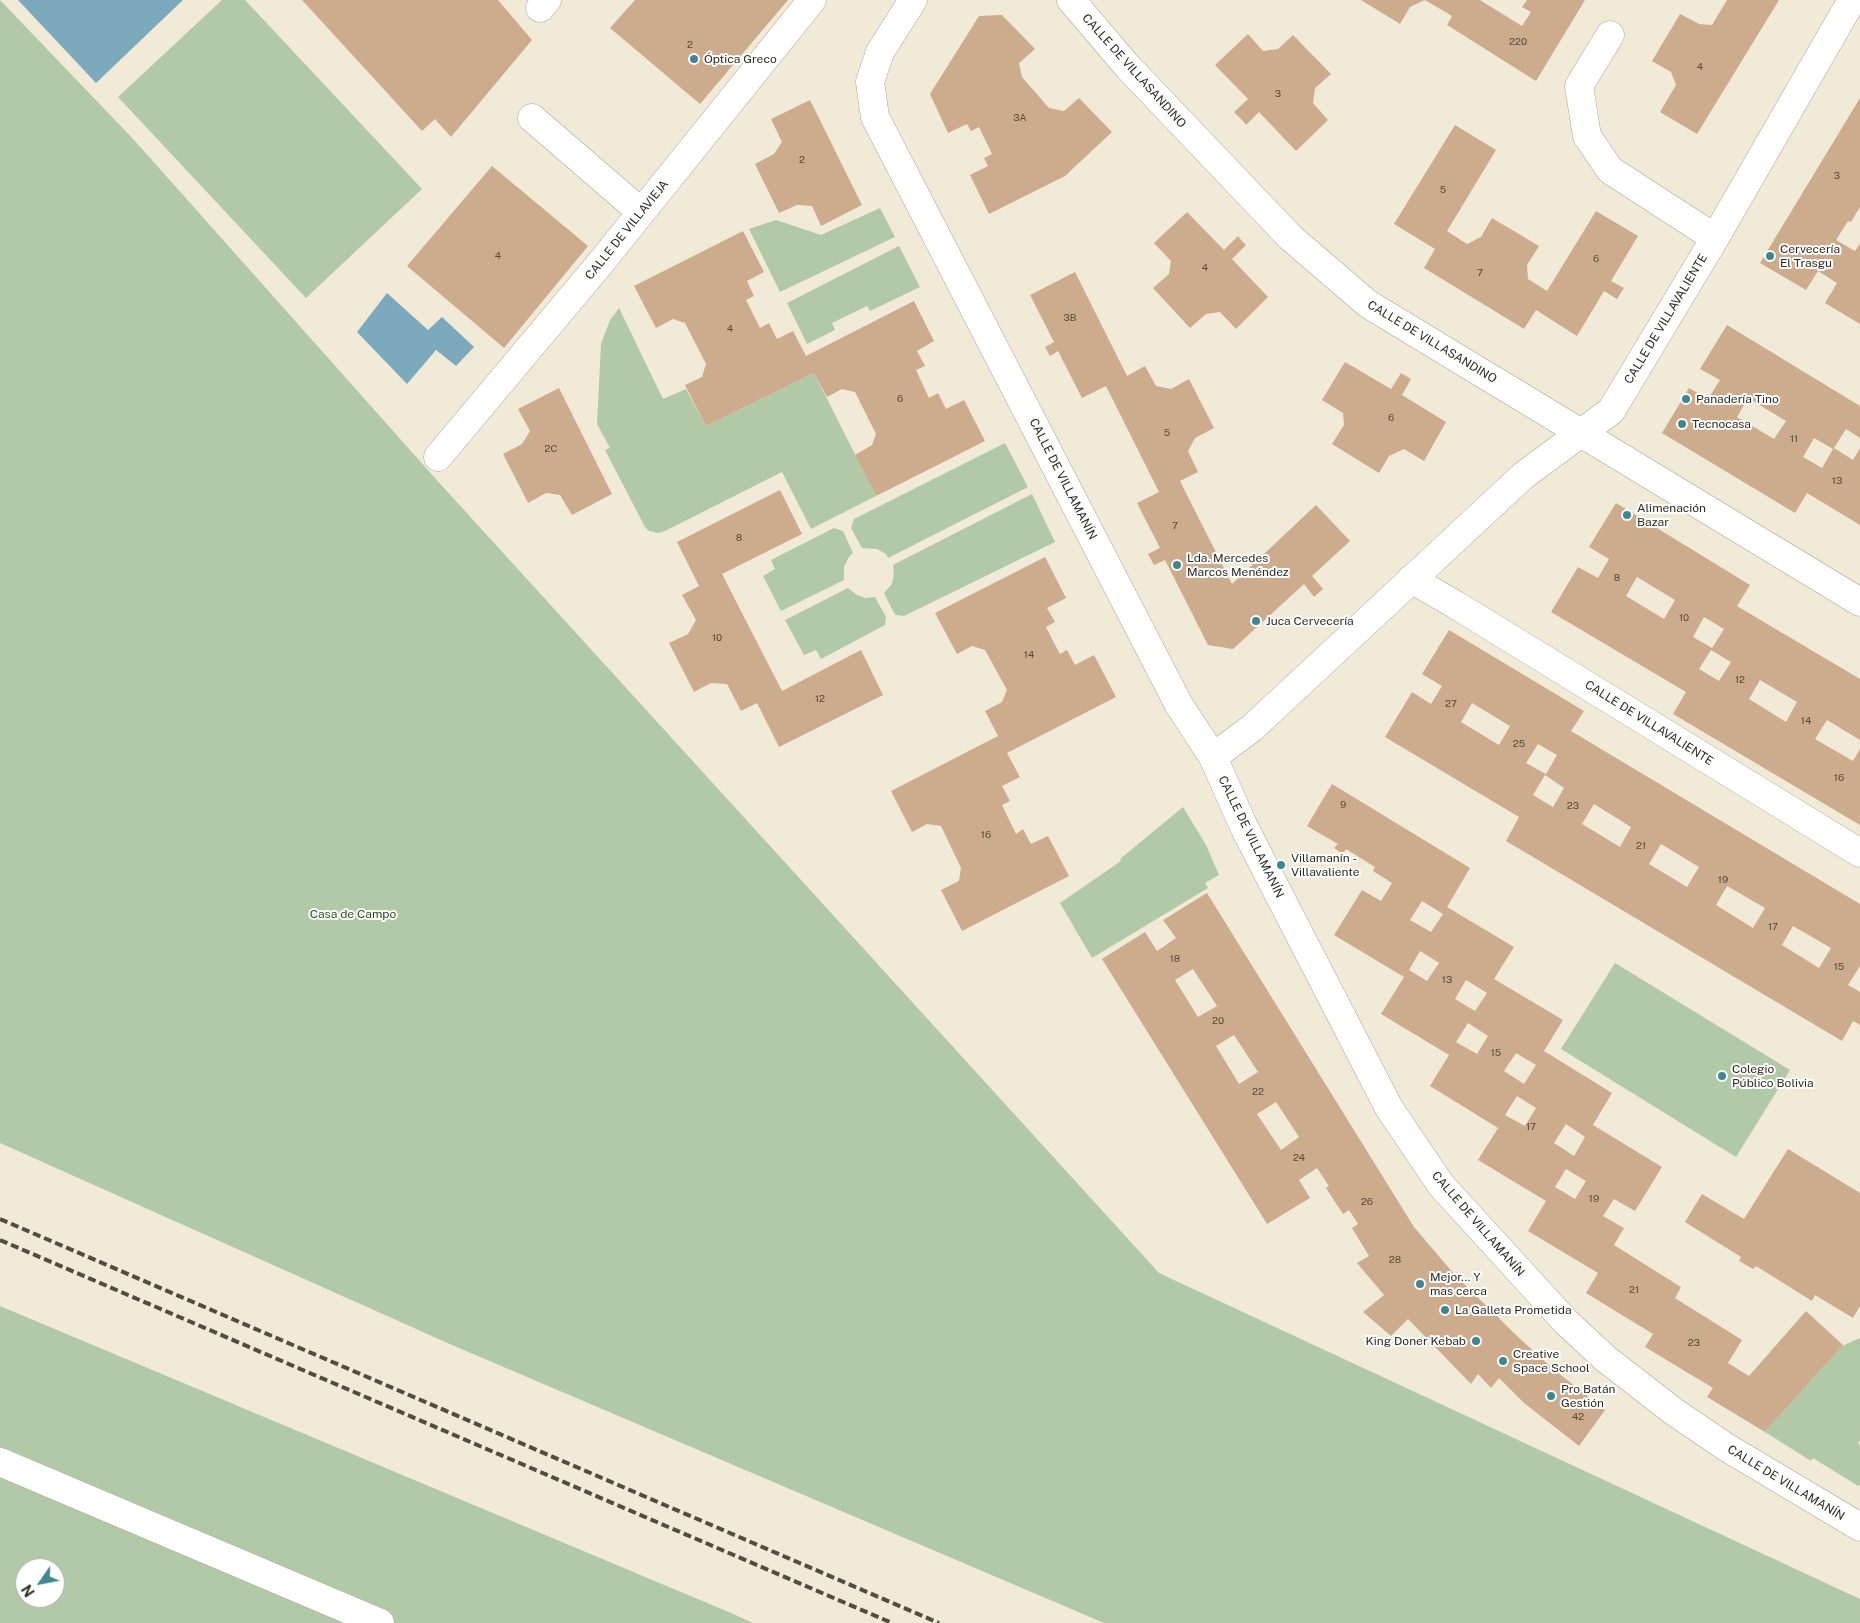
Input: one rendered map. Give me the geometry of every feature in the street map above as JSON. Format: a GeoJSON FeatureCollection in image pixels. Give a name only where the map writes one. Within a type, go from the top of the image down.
{"type":"FeatureCollection","features":[{"type":"Feature","properties":{"kind":"street","name":"CALLE DE VILLAVIEJA"},"geometry":{"type":"LineString","coordinates":[[438,457],[603,260],[812,0]]}},
{"type":"Feature","properties":{"kind":"street","name":"CALLE DE VILLAMANÍN"},"geometry":{"type":"LineString","coordinates":[[913,0],[880,52],[870,82],[875,117],[1180,706],[1213,757],[1244,827],[1389,1108],[1441,1185],[1566,1322],[1606,1359],[1672,1411],[1726,1447],[1860,1527]]}},
{"type":"Feature","properties":{"kind":"street","name":"CALLE DE VILLASANDINO"},"geometry":{"type":"LineString","coordinates":[[1071,0],[1128,67],[1290,237],[1368,304],[1860,602]]}},
{"type":"Feature","properties":{"kind":"street","name":"CALLE DE VILLAVALIENTE"},"geometry":{"type":"LineString","coordinates":[[1213,757],[1252,728],[1524,475],[1610,410],[1715,238],[1852,0]]}},
{"type":"Feature","properties":{"kind":"street"},"geometry":{"type":"LineString","coordinates":[[1610,35],[1579,86],[1587,136],[1610,170],[1715,238]]}},
{"type":"Feature","properties":{"kind":"street"},"geometry":{"type":"LineString","coordinates":[[532,118],[641,212]]}},
{"type":"Feature","properties":{"kind":"street","name":"CALLE DE VILLAVALIENTE"},"geometry":{"type":"LineString","coordinates":[[1411,579],[1860,853]]}},
{"type":"Feature","properties":{"kind":"street"},"geometry":{"type":"LineString","coordinates":[[0,1462],[380,1623]]}},
{"type":"Feature","properties":{"kind":"green space","name":"Casa de Campo"},"geometry":{"type":"Polygon","coordinates":[[[0,0],[135,141],[434,477],[1159,1273],[1860,1599],[1860,1623],[1104,1623],[452,1345],[0,1143],[0,0]]]}},
{"type":"Feature","properties":{"kind":"green space"},"geometry":{"type":"Polygon","coordinates":[[[222,0],[245,0],[422,189],[306,298],[118,97],[222,0]]]}},
{"type":"Feature","properties":{"kind":"green space"},"geometry":{"type":"Polygon","coordinates":[[[880,208],[895,237],[780,292],[749,229],[776,220],[821,235],[880,208]]]}},
{"type":"Feature","properties":{"kind":"green space"},"geometry":{"type":"Polygon","coordinates":[[[899,246],[920,287],[870,311],[867,306],[832,323],[835,330],[807,344],[787,303],[899,246]]]}},
{"type":"Feature","properties":{"kind":"green space"},"geometry":{"type":"Polygon","coordinates":[[[619,308],[663,399],[686,389],[706,426],[814,373],[876,496],[811,529],[782,472],[665,531],[658,533],[649,531],[645,527],[605,450],[610,448],[597,424],[601,344],[610,320],[619,308]]]}},
{"type":"Feature","properties":{"kind":"green space"},"geometry":{"type":"Polygon","coordinates":[[[1005,443],[1028,487],[888,558],[886,554],[877,549],[862,548],[851,528],[854,519],[1005,443]]]}},
{"type":"Feature","properties":{"kind":"green space"},"geometry":{"type":"Polygon","coordinates":[[[1032,494],[1055,542],[904,616],[894,613],[884,593],[892,584],[893,565],[1032,494]]]}},
{"type":"Feature","properties":{"kind":"green space"},"geometry":{"type":"Polygon","coordinates":[[[834,528],[843,531],[853,553],[844,567],[844,580],[781,611],[763,576],[775,569],[771,560],[834,528]]]}},
{"type":"Feature","properties":{"kind":"green space"},"geometry":{"type":"Polygon","coordinates":[[[848,588],[865,598],[875,597],[886,617],[885,625],[821,659],[816,650],[804,655],[785,620],[848,588]]]}},
{"type":"Feature","properties":{"kind":"green space"},"geometry":{"type":"Polygon","coordinates":[[[1183,807],[1206,845],[1219,875],[1205,883],[1208,888],[1092,958],[1060,903],[1121,861],[1120,859],[1183,807]]]}},
{"type":"Feature","properties":{"kind":"green space"},"geometry":{"type":"Polygon","coordinates":[[[1615,963],[1790,1070],[1736,1157],[1561,1049],[1615,963]]]}},
{"type":"Feature","properties":{"kind":"green space"},"geometry":{"type":"Polygon","coordinates":[[[0,1306],[731,1613],[753,1623],[0,1623],[0,1306]]]}},
{"type":"Feature","properties":{"kind":"green space"},"geometry":{"type":"Polygon","coordinates":[[[1860,1338],[1860,1441],[1858,1442],[1860,1446],[1860,1485],[1858,1486],[1813,1458],[1811,1461],[1765,1432],[1842,1346],[1860,1338]]]}},
{"type":"Feature","properties":{"kind":"water"},"geometry":{"type":"Polygon","coordinates":[[[18,0],[183,0],[96,83],[18,0]]]}},
{"type":"Feature","properties":{"kind":"water"},"geometry":{"type":"Polygon","coordinates":[[[387,293],[428,330],[442,317],[474,347],[456,366],[436,350],[407,384],[357,332],[387,293]]]}},
{"type":"Feature","properties":{"kind":"building"},"geometry":{"type":"Polygon","coordinates":[[[302,0],[498,0],[532,40],[451,137],[435,119],[422,131],[302,0]]]}},
{"type":"Feature","properties":{"kind":"building"},"geometry":{"type":"Polygon","coordinates":[[[635,0],[788,0],[700,104],[610,28],[635,0]]]}},
{"type":"Feature","properties":{"kind":"building"},"geometry":{"type":"Polygon","coordinates":[[[1361,0],[1425,0],[1410,7],[1400,24],[1361,0]]]}},
{"type":"Feature","properties":{"kind":"building"},"geometry":{"type":"Polygon","coordinates":[[[1425,0],[1480,0],[1522,26],[1531,12],[1522,7],[1527,0],[1585,0],[1536,81],[1447,25],[1452,16],[1425,0]]]}},
{"type":"Feature","properties":{"kind":"building"},"geometry":{"type":"Polygon","coordinates":[[[1727,0],[1779,0],[1697,134],[1660,112],[1676,85],[1671,72],[1652,61],[1680,14],[1699,24],[1712,25],[1727,0]]]}},
{"type":"Feature","properties":{"kind":"building"},"geometry":{"type":"Polygon","coordinates":[[[1002,15],[1035,49],[1019,63],[1022,77],[1049,108],[1064,111],[1079,98],[1112,132],[1065,176],[989,214],[970,175],[988,166],[984,158],[992,154],[979,127],[971,131],[967,124],[948,133],[930,94],[979,16],[1002,15]]]}},
{"type":"Feature","properties":{"kind":"building"},"geometry":{"type":"Polygon","coordinates":[[[1248,34],[1263,51],[1278,49],[1293,35],[1331,74],[1315,88],[1313,103],[1328,120],[1296,151],[1259,112],[1246,125],[1234,112],[1248,99],[1215,65],[1248,34]]]}},
{"type":"Feature","properties":{"kind":"building"},"geometry":{"type":"Polygon","coordinates":[[[1860,98],[1860,207],[1851,222],[1848,221],[1836,240],[1855,251],[1860,243],[1860,324],[1825,303],[1837,283],[1818,271],[1806,290],[1760,263],[1860,98]]]}},
{"type":"Feature","properties":{"kind":"building"},"geometry":{"type":"Polygon","coordinates":[[[810,100],[862,205],[821,226],[812,206],[797,205],[779,213],[755,164],[774,154],[782,142],[771,119],[810,100]]]}},
{"type":"Feature","properties":{"kind":"building"},"geometry":{"type":"Polygon","coordinates":[[[1455,125],[1496,150],[1447,231],[1467,244],[1481,237],[1492,218],[1539,246],[1527,265],[1528,279],[1547,291],[1596,211],[1638,236],[1611,281],[1624,288],[1617,299],[1604,291],[1577,336],[1536,310],[1524,329],[1424,268],[1435,249],[1394,224],[1455,125]]]}},
{"type":"Feature","properties":{"kind":"building"},"geometry":{"type":"Polygon","coordinates":[[[492,166],[588,246],[504,348],[407,266],[492,166]]]}},
{"type":"Feature","properties":{"kind":"building"},"geometry":{"type":"Polygon","coordinates":[[[1187,212],[1224,250],[1238,236],[1246,245],[1232,259],[1268,297],[1236,329],[1220,312],[1206,314],[1190,328],[1153,288],[1169,274],[1171,261],[1154,243],[1187,212]]]}},
{"type":"Feature","properties":{"kind":"building"},"geometry":{"type":"Polygon","coordinates":[[[743,231],[764,272],[747,281],[754,296],[746,300],[760,328],[769,323],[777,339],[793,331],[806,356],[914,301],[934,341],[917,351],[925,366],[916,370],[929,398],[938,393],[946,409],[964,400],[985,441],[876,496],[855,455],[872,445],[876,434],[855,392],[842,389],[827,397],[814,373],[706,426],[685,385],[702,377],[706,364],[685,323],[673,319],[656,328],[634,286],[743,231]]]}},
{"type":"Feature","properties":{"kind":"building"},"geometry":{"type":"Polygon","coordinates":[[[1075,272],[1127,376],[1145,366],[1156,386],[1171,389],[1189,379],[1214,428],[1195,438],[1188,451],[1198,472],[1180,481],[1232,584],[1316,505],[1350,541],[1312,576],[1323,589],[1314,597],[1304,584],[1233,649],[1208,645],[1165,560],[1154,565],[1148,554],[1160,548],[1137,503],[1159,492],[1106,386],[1082,398],[1058,351],[1050,356],[1045,347],[1054,342],[1030,295],[1075,272]]]}},
{"type":"Feature","properties":{"kind":"building"},"geometry":{"type":"Polygon","coordinates":[[[1727,325],[1860,406],[1860,438],[1846,429],[1834,448],[1853,460],[1860,448],[1860,525],[1807,493],[1795,513],[1662,433],[1689,388],[1708,399],[1720,380],[1700,369],[1727,325]],[[1748,398],[1737,417],[1774,439],[1786,421],[1748,398]],[[1814,438],[1803,457],[1822,468],[1833,449],[1814,438]]]}},
{"type":"Feature","properties":{"kind":"building"},"geometry":{"type":"Polygon","coordinates":[[[1345,362],[1391,389],[1401,373],[1411,379],[1402,395],[1446,422],[1424,461],[1404,449],[1389,456],[1379,473],[1332,444],[1344,425],[1343,413],[1322,400],[1345,362]]]}},
{"type":"Feature","properties":{"kind":"building"},"geometry":{"type":"Polygon","coordinates":[[[559,388],[612,494],[572,515],[560,495],[546,493],[528,503],[503,454],[522,444],[530,431],[518,409],[559,388]]]}},
{"type":"Feature","properties":{"kind":"building"},"geometry":{"type":"Polygon","coordinates":[[[780,490],[802,534],[722,574],[782,691],[861,650],[883,695],[779,747],[757,703],[741,711],[727,684],[711,683],[694,692],[669,643],[688,634],[696,620],[682,595],[699,586],[677,542],[780,490]]]}},
{"type":"Feature","properties":{"kind":"building"},"geometry":{"type":"Polygon","coordinates":[[[1616,503],[1750,585],[1737,606],[1860,679],[1860,740],[1827,720],[1815,739],[1853,761],[1860,749],[1860,825],[1673,714],[1686,692],[1551,612],[1578,567],[1598,578],[1609,559],[1589,547],[1616,503]],[[1637,577],[1626,596],[1664,619],[1675,600],[1637,577]],[[1704,617],[1693,637],[1712,648],[1724,629],[1704,617]],[[1711,650],[1699,669],[1719,681],[1731,662],[1711,650]],[[1760,680],[1749,699],[1786,722],[1797,702],[1760,680]]]}},
{"type":"Feature","properties":{"kind":"building"},"geometry":{"type":"Polygon","coordinates":[[[1045,557],[1066,598],[1047,608],[1055,622],[1046,627],[1053,641],[1060,654],[1067,650],[1075,665],[1094,655],[1116,697],[1007,753],[1020,777],[1002,786],[1010,801],[1002,805],[1016,834],[1023,829],[1031,844],[1048,836],[1069,876],[962,931],[941,890],[959,881],[961,868],[941,826],[927,824],[912,832],[891,791],[998,736],[985,711],[1002,702],[1007,690],[985,650],[972,646],[957,654],[935,613],[1045,557]]]}},
{"type":"Feature","properties":{"kind":"building"},"geometry":{"type":"Polygon","coordinates":[[[1449,630],[1584,711],[1571,731],[1860,904],[1860,966],[1848,985],[1860,992],[1860,1025],[1853,1021],[1842,1041],[1506,841],[1519,817],[1385,737],[1412,692],[1431,704],[1442,686],[1422,674],[1449,630]],[[1472,703],[1461,722],[1499,745],[1510,726],[1472,703]],[[1538,744],[1526,763],[1546,774],[1557,755],[1538,744]],[[1545,775],[1533,795],[1553,807],[1564,788],[1545,775]],[[1594,804],[1582,824],[1620,847],[1631,827],[1594,804]],[[1661,844],[1649,864],[1687,887],[1699,867],[1661,844]],[[1727,886],[1716,905],[1753,928],[1765,908],[1727,886]],[[1793,926],[1782,945],[1819,968],[1831,948],[1793,926]]]}},
{"type":"Feature","properties":{"kind":"building"},"geometry":{"type":"Polygon","coordinates":[[[1332,784],[1470,868],[1447,907],[1514,947],[1494,979],[1563,1020],[1544,1051],[1612,1093],[1593,1125],[1662,1167],[1635,1211],[1614,1199],[1603,1216],[1624,1228],[1614,1245],[1681,1287],[1675,1298],[1742,1340],[1728,1363],[1749,1376],[1806,1311],[1843,1345],[1765,1432],[1707,1397],[1713,1388],[1645,1347],[1653,1334],[1586,1293],[1598,1273],[1528,1231],[1546,1201],[1478,1160],[1498,1128],[1430,1086],[1449,1055],[1381,1014],[1404,977],[1334,935],[1362,890],[1381,901],[1392,883],[1373,871],[1375,867],[1346,849],[1343,854],[1334,848],[1338,844],[1307,826],[1332,784]],[[1422,901],[1410,920],[1431,932],[1443,914],[1422,901]],[[1420,951],[1409,970],[1427,981],[1439,963],[1420,951]],[[1466,980],[1455,999],[1475,1011],[1487,993],[1466,980]],[[1468,1023],[1456,1042],[1477,1054],[1488,1036],[1468,1023]],[[1516,1053],[1504,1071],[1524,1084],[1536,1065],[1516,1053]],[[1517,1096],[1505,1115],[1525,1126],[1536,1108],[1517,1096]],[[1566,1124],[1554,1143],[1574,1156],[1585,1137],[1566,1124]],[[1566,1169],[1555,1187],[1575,1199],[1586,1181],[1566,1169]]]}},
{"type":"Feature","properties":{"kind":"building"},"geometry":{"type":"Polygon","coordinates":[[[1207,893],[1414,1227],[1454,1274],[1516,1335],[1552,1368],[1605,1410],[1579,1446],[1524,1403],[1499,1378],[1491,1388],[1478,1374],[1471,1384],[1408,1319],[1391,1336],[1363,1312],[1384,1295],[1357,1263],[1369,1256],[1352,1228],[1358,1224],[1349,1210],[1343,1214],[1326,1188],[1329,1186],[1317,1168],[1299,1180],[1310,1198],[1267,1224],[1102,959],[1145,932],[1157,951],[1176,938],[1163,920],[1207,893]],[[1193,969],[1175,980],[1198,1017],[1217,1006],[1193,969]],[[1234,1035],[1216,1046],[1239,1084],[1258,1072],[1234,1035]],[[1276,1102],[1257,1114],[1281,1150],[1299,1137],[1276,1102]]]}},
{"type":"Feature","properties":{"kind":"building"},"geometry":{"type":"Polygon","coordinates":[[[1788,1149],[1860,1193],[1860,1306],[1853,1318],[1815,1295],[1812,1301],[1756,1266],[1753,1269],[1739,1261],[1741,1257],[1685,1222],[1702,1194],[1744,1219],[1788,1149]]]}},
{"type":"Feature","properties":{"kind":"railway"},"geometry":{"type":"LineString","coordinates":[[0,1219],[939,1623]]}},
{"type":"Feature","properties":{"kind":"railway"},"geometry":{"type":"LineString","coordinates":[[0,1240],[892,1623]]}},
{"type":"Feature","properties":{"kind":"place","name":"Óptica Greco"},"geometry":{"type":"Point","coordinates":[694,59]}},
{"type":"Feature","properties":{"kind":"place","name":"Cervecería El Trasgu"},"geometry":{"type":"Point","coordinates":[1770,256]}},
{"type":"Feature","properties":{"kind":"place","name":"Panadería Tino"},"geometry":{"type":"Point","coordinates":[1686,399]}},
{"type":"Feature","properties":{"kind":"place","name":"Tecnocasa"},"geometry":{"type":"Point","coordinates":[1682,424]}},
{"type":"Feature","properties":{"kind":"place","name":"Alimenación Bazar"},"geometry":{"type":"Point","coordinates":[1627,515]}},
{"type":"Feature","properties":{"kind":"place","name":"Lda. Mercedes Marcos Menéndez"},"geometry":{"type":"Point","coordinates":[1177,565]}},
{"type":"Feature","properties":{"kind":"place","name":"Juca Cervecería"},"geometry":{"type":"Point","coordinates":[1256,621]}},
{"type":"Feature","properties":{"kind":"place","name":"Villamanín - Villavaliente"},"geometry":{"type":"Point","coordinates":[1281,865]}},
{"type":"Feature","properties":{"kind":"place","name":"Colegio Público Bolivia"},"geometry":{"type":"Point","coordinates":[1722,1076]}},
{"type":"Feature","properties":{"kind":"place","name":"Mejor... Y mas cerca"},"geometry":{"type":"Point","coordinates":[1420,1284]}},
{"type":"Feature","properties":{"kind":"place","name":"La Galleta Prometida"},"geometry":{"type":"Point","coordinates":[1445,1310]}},
{"type":"Feature","properties":{"kind":"place","name":"King Doner Kebab"},"geometry":{"type":"Point","coordinates":[1476,1341]}},
{"type":"Feature","properties":{"kind":"place","name":"Creative Space School"},"geometry":{"type":"Point","coordinates":[1503,1361]}},
{"type":"Feature","properties":{"kind":"place","name":"Pro Batán Gestión"},"geometry":{"type":"Point","coordinates":[1551,1396]}}]}
